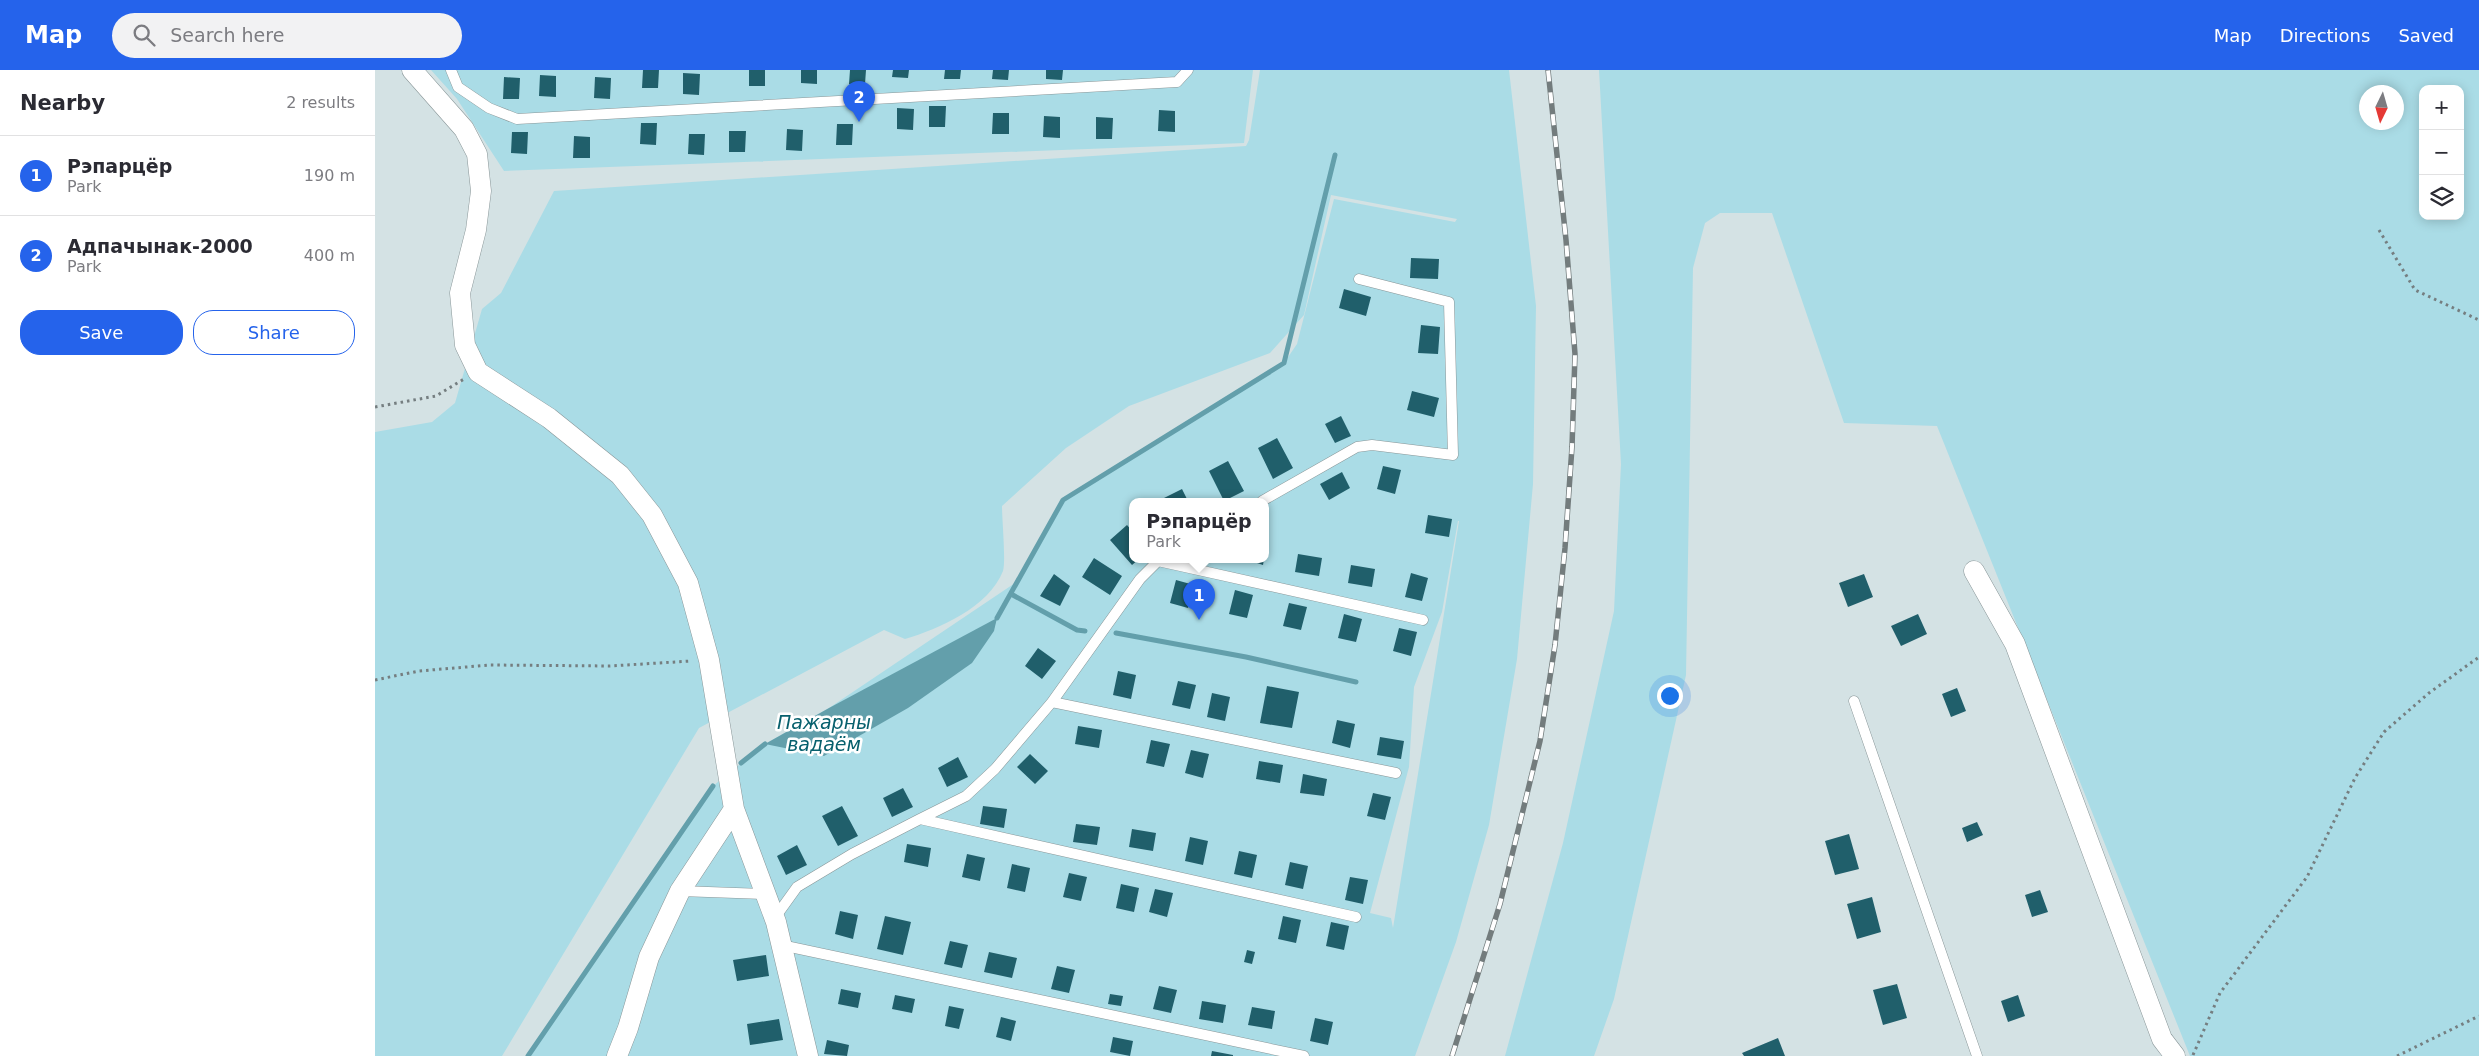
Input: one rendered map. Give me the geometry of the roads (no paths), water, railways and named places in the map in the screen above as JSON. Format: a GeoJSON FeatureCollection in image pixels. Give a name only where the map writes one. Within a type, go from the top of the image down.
{"type":"FeatureCollection","features":[{"type":"Feature","properties":{"kind":"street"},"geometry":{"type":"LineString","coordinates":[[412,70],[464,129],[477,154],[481,191],[476,230],[460,293],[465,345],[478,372],[549,418],[625,481],[652,515],[688,583],[709,660],[734,810],[774,919],[808,1056]]}},
{"type":"Feature","properties":{"kind":"street"},"geometry":{"type":"LineString","coordinates":[[1974,571],[2015,644],[2162,1038],[2175,1056]]}},
{"type":"Feature","properties":{"kind":"street"},"geometry":{"type":"LineString","coordinates":[[617,1056],[628,1028],[649,957],[680,891],[734,810]]}},
{"type":"Feature","properties":{"kind":"lane"},"geometry":{"type":"LineString","coordinates":[[451,70],[458,87],[489,108],[517,119],[1177,82],[1188,70]]}},
{"type":"Feature","properties":{"kind":"lane"},"geometry":{"type":"LineString","coordinates":[[1267,498],[1357,447],[1371,445],[1453,455],[1449,302],[1359,279]]}},
{"type":"Feature","properties":{"kind":"lane"},"geometry":{"type":"LineString","coordinates":[[774,919],[797,887],[852,854],[966,796],[995,769],[1052,702],[1140,578],[1156,563]]}},
{"type":"Feature","properties":{"kind":"lane"},"geometry":{"type":"LineString","coordinates":[[1172,563],[1423,620]]}},
{"type":"Feature","properties":{"kind":"lane"},"geometry":{"type":"LineString","coordinates":[[1854,701],[1977,1056]]}},
{"type":"Feature","properties":{"kind":"lane"},"geometry":{"type":"LineString","coordinates":[[1052,702],[1396,772]]}},
{"type":"Feature","properties":{"kind":"lane"},"geometry":{"type":"LineString","coordinates":[[919,819],[1356,917]]}},
{"type":"Feature","properties":{"kind":"lane"},"geometry":{"type":"LineString","coordinates":[[680,891],[765,894]]}},
{"type":"Feature","properties":{"kind":"lane"},"geometry":{"type":"LineString","coordinates":[[781,945],[1304,1056]]}},
{"type":"Feature","properties":{"kind":"water","name":"Пажарны вадаём"},"geometry":{"type":"Polygon","coordinates":[[[997,618],[994,631],[972,663],[908,708],[824,756],[765,744],[829,708],[997,618]]]}},
{"type":"Feature","properties":{"kind":"waterway"},"geometry":{"type":"LineString","coordinates":[[997,618],[1063,500],[1284,363],[1335,155]]}},
{"type":"Feature","properties":{"kind":"waterway"},"geometry":{"type":"LineString","coordinates":[[1011,594],[1077,630],[1085,631]]}},
{"type":"Feature","properties":{"kind":"waterway"},"geometry":{"type":"LineString","coordinates":[[1116,633],[1246,657],[1356,682]]}},
{"type":"Feature","properties":{"kind":"waterway"},"geometry":{"type":"LineString","coordinates":[[741,763],[765,744]]}},
{"type":"Feature","properties":{"kind":"waterway"},"geometry":{"type":"LineString","coordinates":[[528,1056],[713,786]]}},
{"type":"Feature","properties":{"kind":"railway"},"geometry":{"type":"LineString","coordinates":[[1452,1056],[1500,904],[1540,741],[1555,645],[1565,548],[1572,447],[1575,354],[1566,240],[1548,70]]}},
{"type":"Feature","properties":{"kind":"place","name":"Адпачынак-2000"},"geometry":{"type":"Point","coordinates":[859,122]}},
{"type":"Feature","properties":{"kind":"place","name":"Рэпарцёр"},"geometry":{"type":"Point","coordinates":[1199,620]}}]}
